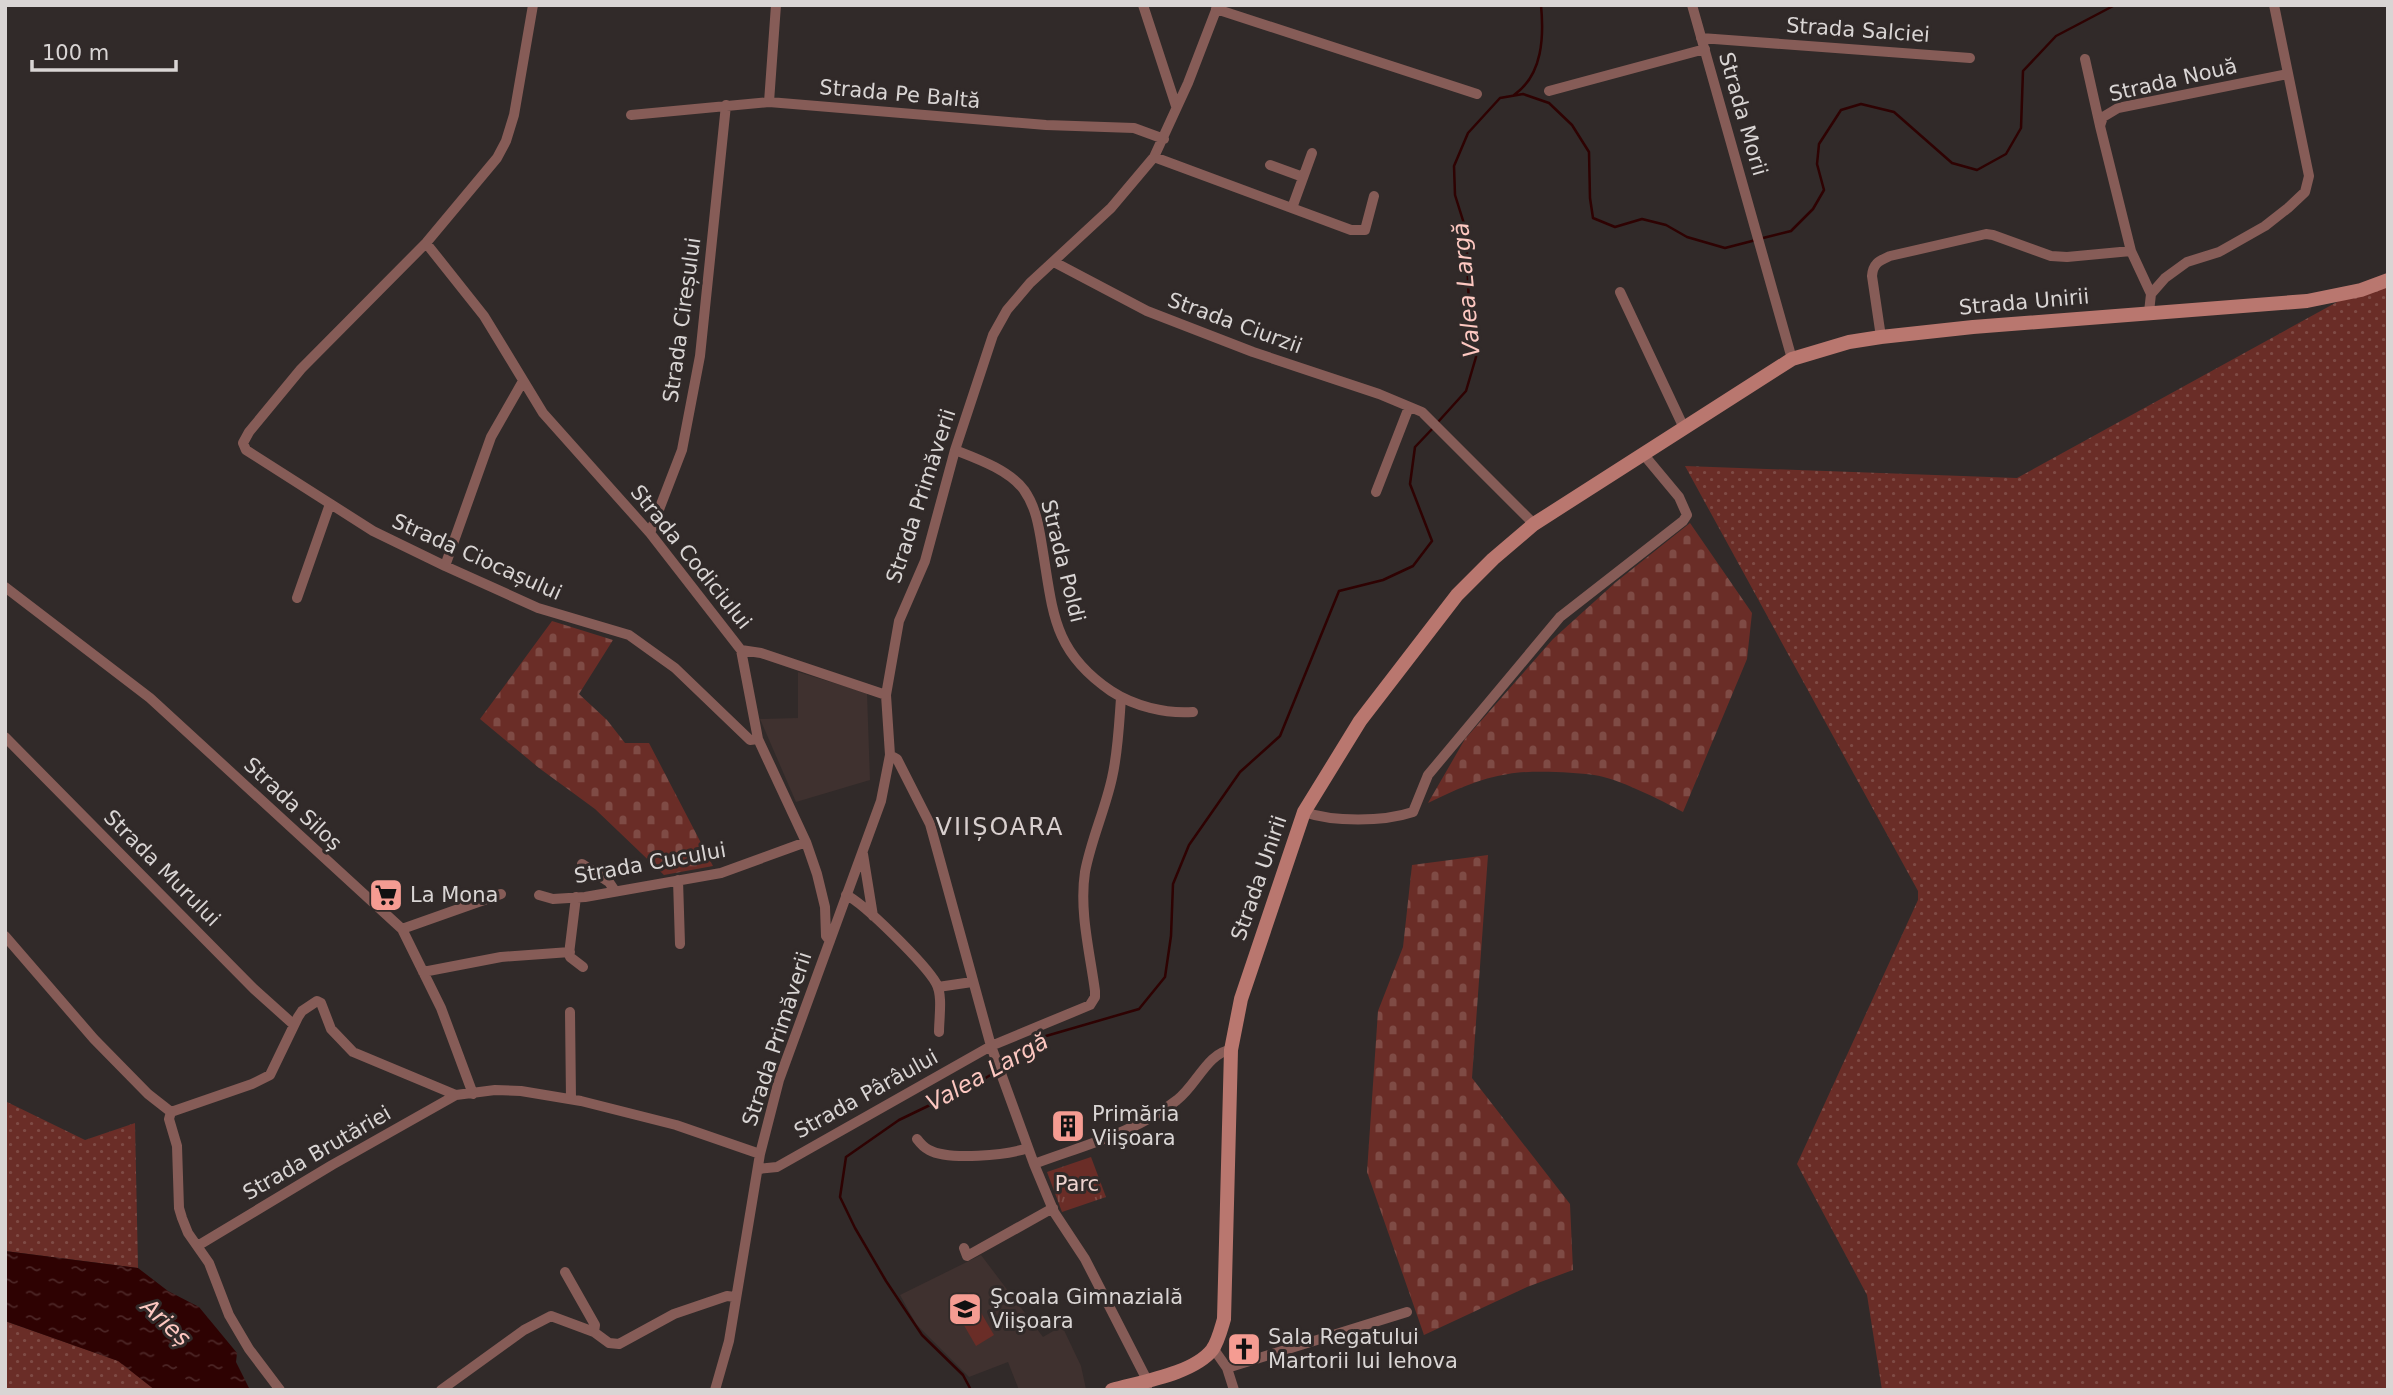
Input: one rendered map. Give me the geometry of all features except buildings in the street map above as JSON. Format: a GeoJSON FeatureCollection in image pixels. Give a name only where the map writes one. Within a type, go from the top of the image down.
{"type":"FeatureCollection","features":[{"type":"Feature","properties":{"kind":"main road","name":"Strada Unirii"},"geometry":{"type":"LineString","coordinates":[[1213,1348],[1224,1320],[1231,1050],[1241,999],[1304,812],[1360,721],[1457,595],[1493,559],[1534,524],[1792,359],[1849,342],[1881,337],[2149,312],[2306,301],[2361,290],[2388,280]]}},
{"type":"Feature","properties":{"kind":"main road"},"geometry":{"type":"LineString","coordinates":[[1112,1390],[1147,1385],[1201,1360],[1213,1348]]}},
{"type":"Feature","properties":{"kind":"street"},"geometry":{"type":"LineString","coordinates":[[426,243],[497,158],[506,141],[514,115],[533,5]]}},
{"type":"Feature","properties":{"kind":"street"},"geometry":{"type":"LineString","coordinates":[[768,102],[776,5]]}},
{"type":"Feature","properties":{"kind":"street"},"geometry":{"type":"LineString","coordinates":[[1143,5],[1176,106]]}},
{"type":"Feature","properties":{"kind":"street","name":"Strada Morii"},"geometry":{"type":"LineString","coordinates":[[1692,5],[1792,359]]}},
{"type":"Feature","properties":{"kind":"street"},"geometry":{"type":"LineString","coordinates":[[2149,312],[2151,294],[2165,278],[2187,262],[2219,252],[2265,226],[2305,192],[2309,176],[2274,5]]}},
{"type":"Feature","properties":{"kind":"street"},"geometry":{"type":"LineString","coordinates":[[1217,7],[1477,94]]}},
{"type":"Feature","properties":{"kind":"street","name":"Strada Primăverii"},"geometry":{"type":"LineString","coordinates":[[714,1388],[729,1341],[760,1154],[779,1080],[881,801],[890,755],[886,695],[899,621],[925,561],[955,450],[993,335],[1007,310],[1030,283],[1111,208],[1154,157],[1188,83],[1217,7]]}},
{"type":"Feature","properties":{"kind":"street","name":"Strada Salciei"},"geometry":{"type":"LineString","coordinates":[[1549,91],[1703,43],[1970,58]]}},
{"type":"Feature","properties":{"kind":"street"},"geometry":{"type":"LineString","coordinates":[[2085,59],[2100,126]]}},
{"type":"Feature","properties":{"kind":"street","name":"Strada Nouă"},"geometry":{"type":"LineString","coordinates":[[2151,294],[2131,251],[2100,126],[2103,117],[2118,108],[2288,74]]}},
{"type":"Feature","properties":{"kind":"street","name":"Strada Pe Baltă"},"geometry":{"type":"LineString","coordinates":[[631,115],[768,102],[1046,125],[1134,128],[1164,139]]}},
{"type":"Feature","properties":{"kind":"street","name":"Strada Cireșului"},"geometry":{"type":"LineString","coordinates":[[650,533],[682,450],[696,380],[726,105]]}},
{"type":"Feature","properties":{"kind":"street"},"geometry":{"type":"LineString","coordinates":[[1292,208],[1312,153]]}},
{"type":"Feature","properties":{"kind":"street"},"geometry":{"type":"LineString","coordinates":[[1154,157],[1362,232],[1367,226],[1374,196]]}},
{"type":"Feature","properties":{"kind":"street"},"geometry":{"type":"LineString","coordinates":[[1270,165],[1303,177]]}},
{"type":"Feature","properties":{"kind":"street"},"geometry":{"type":"LineString","coordinates":[[1881,337],[1872,276],[1877,262],[1890,256],[1986,234],[2051,256],[2131,251]]}},
{"type":"Feature","properties":{"kind":"street","name":"Strada Codiciului"},"geometry":{"type":"LineString","coordinates":[[426,243],[484,316],[543,413],[650,533],[741,650],[758,740],[806,842],[822,896],[826,932],[830,941]]}},
{"type":"Feature","properties":{"kind":"street","name":"Strada Ciocașului"},"geometry":{"type":"LineString","coordinates":[[426,243],[301,369],[244,439],[246,450],[373,531],[445,566],[538,608],[629,635],[676,668],[751,740],[758,740]]}},
{"type":"Feature","properties":{"kind":"street","name":"Strada Ciurzii"},"geometry":{"type":"LineString","coordinates":[[1054,262],[1147,311],[1253,352],[1379,394],[1426,415],[1534,524]]}},
{"type":"Feature","properties":{"kind":"street"},"geometry":{"type":"LineString","coordinates":[[1620,292],[1684,428]]}},
{"type":"Feature","properties":{"kind":"street"},"geometry":{"type":"LineString","coordinates":[[445,566],[491,437],[523,381]]}},
{"type":"Feature","properties":{"kind":"street"},"geometry":{"type":"LineString","coordinates":[[1376,492],[1409,407]]}},
{"type":"Feature","properties":{"kind":"street","name":"Strada Poldi"},"geometry":{"type":"LineString","coordinates":[[955,450],[982,461],[1023,488],[1038,520],[1055,621],[1074,658],[1093,678],[1121,698],[1162,711],[1193,712]]}},
{"type":"Feature","properties":{"kind":"street"},"geometry":{"type":"LineString","coordinates":[[1304,812],[1318,817],[1353,819],[1413,812],[1428,775],[1560,617],[1683,521],[1687,515],[1679,497],[1644,454]]}},
{"type":"Feature","properties":{"kind":"street"},"geometry":{"type":"LineString","coordinates":[[297,598],[330,504]]}},
{"type":"Feature","properties":{"kind":"street","name":"Strada Siloș"},"geometry":{"type":"LineString","coordinates":[[5,587],[150,698],[402,929],[441,1008],[472,1094]]}},
{"type":"Feature","properties":{"kind":"street"},"geometry":{"type":"LineString","coordinates":[[741,650],[761,653],[886,695]]}},
{"type":"Feature","properties":{"kind":"street","name":"Strada Pârâului"},"geometry":{"type":"LineString","coordinates":[[758,1169],[776,1167],[993,1051],[1090,1004],[1095,997],[1085,919],[1085,874],[1096,827],[1112,780],[1118,747],[1121,698]]}},
{"type":"Feature","properties":{"kind":"street","name":"Strada Murului"},"geometry":{"type":"LineString","coordinates":[[5,737],[254,989],[293,1024]]}},
{"type":"Feature","properties":{"kind":"street"},"geometry":{"type":"LineString","coordinates":[[890,755],[897,759],[930,824],[993,1051],[1034,1164],[1053,1209],[1085,1259],[1147,1385]]}},
{"type":"Feature","properties":{"kind":"street","name":"Strada Cucului"},"geometry":{"type":"LineString","coordinates":[[539,895],[553,899],[576,897],[721,873],[806,842]]}},
{"type":"Feature","properties":{"kind":"street"},"geometry":{"type":"LineString","coordinates":[[863,851],[873,916]]}},
{"type":"Feature","properties":{"kind":"street"},"geometry":{"type":"LineString","coordinates":[[582,864],[609,882],[615,891]]}},
{"type":"Feature","properties":{"kind":"street"},"geometry":{"type":"LineString","coordinates":[[678,880],[680,944]]}},
{"type":"Feature","properties":{"kind":"street"},"geometry":{"type":"LineString","coordinates":[[402,929],[501,894]]}},
{"type":"Feature","properties":{"kind":"street"},"geometry":{"type":"LineString","coordinates":[[846,895],[856,900],[873,916],[927,971],[938,987],[939,1032]]}},
{"type":"Feature","properties":{"kind":"street"},"geometry":{"type":"LineString","coordinates":[[576,897],[569,953],[570,957],[583,967]]}},
{"type":"Feature","properties":{"kind":"street"},"geometry":{"type":"LineString","coordinates":[[5,936],[94,1039],[148,1094],[171,1112]]}},
{"type":"Feature","properties":{"kind":"street"},"geometry":{"type":"LineString","coordinates":[[423,972],[501,957],[569,953]]}},
{"type":"Feature","properties":{"kind":"street"},"geometry":{"type":"LineString","coordinates":[[938,987],[972,982]]}},
{"type":"Feature","properties":{"kind":"street"},"geometry":{"type":"LineString","coordinates":[[171,1112],[252,1084],[270,1075],[293,1024],[302,1011],[317,1001],[321,1003],[331,1029],[353,1052],[456,1095],[495,1090],[571,1099],[676,1125],[760,1154]]}},
{"type":"Feature","properties":{"kind":"street"},"geometry":{"type":"LineString","coordinates":[[570,1012],[571,1099]]}},
{"type":"Feature","properties":{"kind":"street"},"geometry":{"type":"LineString","coordinates":[[1034,1164],[1158,1115],[1189,1091],[1215,1055],[1231,1050]]}},
{"type":"Feature","properties":{"kind":"street","name":"Strada Brutăriei"},"geometry":{"type":"LineString","coordinates":[[199,1245],[456,1095]]}},
{"type":"Feature","properties":{"kind":"street"},"geometry":{"type":"LineString","coordinates":[[171,1112],[169,1119],[177,1146],[179,1208],[188,1233],[199,1245],[216,1279],[229,1315],[249,1349],[280,1390]]}},
{"type":"Feature","properties":{"kind":"street"},"geometry":{"type":"LineString","coordinates":[[917,1139],[930,1151],[942,1154],[1009,1154],[1028,1148]]}},
{"type":"Feature","properties":{"kind":"street"},"geometry":{"type":"LineString","coordinates":[[964,1248],[967,1256],[1053,1209]]}},
{"type":"Feature","properties":{"kind":"street"},"geometry":{"type":"LineString","coordinates":[[565,1272],[594,1325],[594,1332]]}},
{"type":"Feature","properties":{"kind":"street"},"geometry":{"type":"LineString","coordinates":[[441,1390],[524,1330],[551,1316],[594,1332],[609,1343],[619,1344],[674,1314],[727,1296],[735,1297]]}},
{"type":"Feature","properties":{"kind":"street"},"geometry":{"type":"LineString","coordinates":[[1227,1368],[1406,1312]]}},
{"type":"Feature","properties":{"kind":"street"},"geometry":{"type":"LineString","coordinates":[[1213,1348],[1227,1368],[1234,1390]]}},
{"type":"Feature","properties":{"kind":"shaded area"},"geometry":{"type":"Polygon","coordinates":[[[798,672],[867,693],[870,780],[796,802],[760,719],[798,718],[798,672]]]}},
{"type":"Feature","properties":{"kind":"shaded area","name":"Şcoala Gimnazială Viişoara"},"geometry":{"type":"Polygon","coordinates":[[[981,1255],[1043,1337],[1062,1326],[1081,1366],[1086,1389],[1019,1390],[1008,1362],[969,1377],[916,1324],[900,1295],[981,1255]]]}},
{"type":"Feature","properties":{"kind":"green space"},"geometry":{"type":"Polygon","coordinates":[[[2388,274],[2388,1390],[1882,1390],[1867,1295],[1797,1164],[1918,900],[1918,891],[1685,466],[2017,478],[2388,274]]]}},
{"type":"Feature","properties":{"kind":"green space"},"geometry":{"type":"Polygon","coordinates":[[[1690,523],[1752,613],[1747,659],[1683,812],[1615,780],[1585,774],[1551,772],[1498,776],[1428,803],[1465,739],[1553,639],[1616,582],[1690,523]]]}},
{"type":"Feature","properties":{"kind":"green space"},"geometry":{"type":"Polygon","coordinates":[[[552,621],[613,640],[579,694],[607,720],[625,743],[649,743],[713,866],[664,875],[595,809],[539,768],[480,719],[552,621]]]}},
{"type":"Feature","properties":{"kind":"green space"},"geometry":{"type":"Polygon","coordinates":[[[1488,855],[1472,1078],[1570,1204],[1573,1270],[1527,1287],[1424,1335],[1367,1172],[1378,1011],[1403,947],[1412,865],[1488,855]]]}},
{"type":"Feature","properties":{"kind":"green space"},"geometry":{"type":"Polygon","coordinates":[[[5,1101],[85,1140],[135,1123],[138,1268],[5,1251],[5,1101]]]}},
{"type":"Feature","properties":{"kind":"green space","name":"Parc"},"geometry":{"type":"Polygon","coordinates":[[[1091,1157],[1106,1197],[1062,1212],[1047,1172],[1091,1157]]]}},
{"type":"Feature","properties":{"kind":"green space"},"geometry":{"type":"Polygon","coordinates":[[[969,1292],[994,1335],[976,1346],[951,1303],[969,1292]]]}},
{"type":"Feature","properties":{"kind":"green space"},"geometry":{"type":"Polygon","coordinates":[[[5,1321],[119,1361],[155,1390],[5,1390],[5,1321]]]}},
{"type":"Feature","properties":{"kind":"water","name":"Arieș"},"geometry":{"type":"Polygon","coordinates":[[[5,1251],[138,1268],[168,1291],[199,1307],[237,1353],[236,1362],[250,1390],[155,1390],[118,1361],[5,1321],[5,1251]]]}},
{"type":"Feature","properties":{"kind":"waterway"},"geometry":{"type":"LineString","coordinates":[[1514,95],[1531,77],[1540,54],[1541,5]]}},
{"type":"Feature","properties":{"kind":"waterway","name":"Valea Largă"},"geometry":{"type":"LineString","coordinates":[[1763,238],[1791,231],[1813,209],[1824,190],[1817,164],[1819,144],[1841,110],[1861,104],[1894,112],[1952,163],[1977,170],[2006,154],[2021,128],[2023,71],[2056,36],[2115,5]]}},
{"type":"Feature","properties":{"kind":"waterway","name":"Valea Largă"},"geometry":{"type":"LineString","coordinates":[[1438,422],[1466,391],[1476,357],[1469,307],[1466,230],[1455,195],[1454,166],[1468,133],[1500,98],[1523,94],[1549,103],[1572,125],[1589,152],[1593,218],[1615,227],[1642,219],[1666,225],[1687,237],[1725,248],[1756,240]]}},
{"type":"Feature","properties":{"kind":"waterway","name":"Valea Largă"},"geometry":{"type":"LineString","coordinates":[[1003,1066],[1046,1036],[1139,1009],[1165,977],[1171,936],[1173,884],[1189,845],[1240,772],[1280,736],[1339,591],[1383,580],[1413,566],[1432,541],[1410,484],[1415,447],[1434,427]]}},
{"type":"Feature","properties":{"kind":"waterway","name":"Valea Largă"},"geometry":{"type":"LineString","coordinates":[[971,1390],[963,1375],[922,1335],[886,1281],[840,1197],[846,1157],[899,1120],[995,1072]]}},
{"type":"Feature","properties":{"kind":"place","name":"La Mona"},"geometry":{"type":"Point","coordinates":[386,895]}},
{"type":"Feature","properties":{"kind":"place","name":"Primăria Viişoara"},"geometry":{"type":"Point","coordinates":[1068,1126]}},
{"type":"Feature","properties":{"kind":"place","name":"Şcoala Gimnazială Viişoara"},"geometry":{"type":"Point","coordinates":[965,1309]}},
{"type":"Feature","properties":{"kind":"place","name":"Sala Regatului Martorii lui Iehova"},"geometry":{"type":"Point","coordinates":[1244,1349]}},
{"type":"Feature","properties":{"kind":"district","name":"VIIȘOARA"},"geometry":{"type":"Point","coordinates":[1000,827]}}]}
